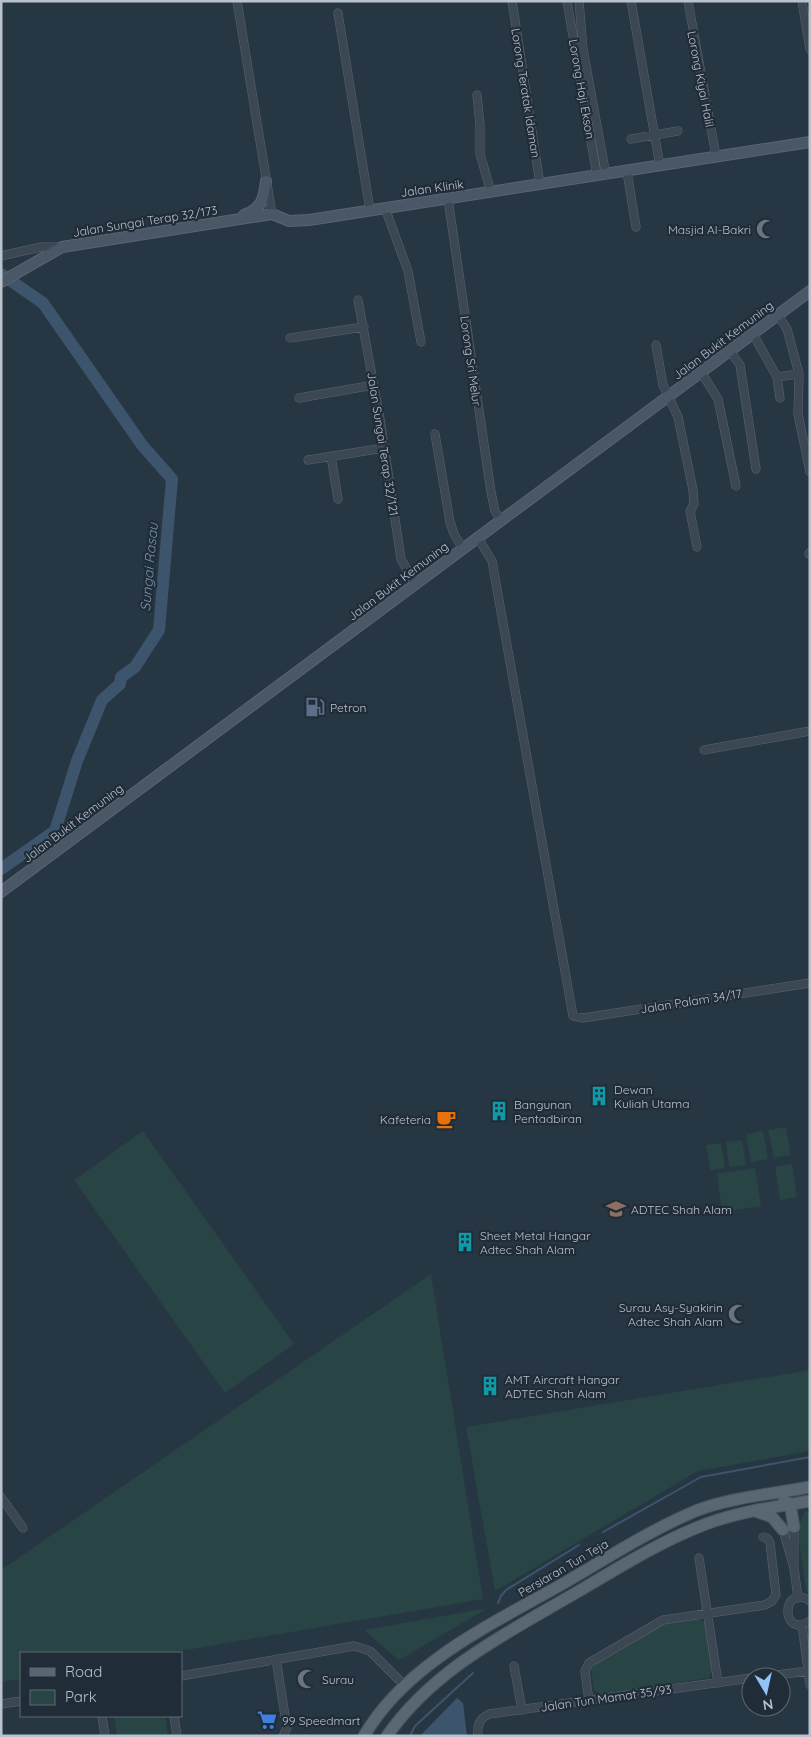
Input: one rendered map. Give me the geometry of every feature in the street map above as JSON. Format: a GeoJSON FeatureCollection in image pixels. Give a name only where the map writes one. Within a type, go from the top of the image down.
{"type":"FeatureCollection","features":[{"type":"Feature","properties":{"kind":"main road","name":"Jalan Klinik"},"geometry":{"type":"LineString","coordinates":[[272,214],[289,221],[297,221],[627,172],[810,142]]}},
{"type":"Feature","properties":{"kind":"main road"},"geometry":{"type":"LineString","coordinates":[[217,223],[258,209],[262,203],[266,181]]}},
{"type":"Feature","properties":{"kind":"main road","name":"Jalan Sungai Terap 32/173"},"geometry":{"type":"LineString","coordinates":[[1,282],[62,247],[272,214]]}},
{"type":"Feature","properties":{"kind":"main road","name":"Jalan Bukit Kemuning"},"geometry":{"type":"LineString","coordinates":[[1,892],[810,291]]}},
{"type":"Feature","properties":{"kind":"main road","name":"Persiaran Tun Teja"},"geometry":{"type":"LineString","coordinates":[[386,1736],[403,1712],[437,1680],[505,1633],[675,1538],[706,1524],[784,1501],[810,1488]]}},
{"type":"Feature","properties":{"kind":"main road","name":"Persiaran Tun Teja"},"geometry":{"type":"LineString","coordinates":[[364,1735],[405,1686],[421,1671],[462,1642],[674,1522],[699,1510],[733,1501],[810,1502]]}},
{"type":"Feature","properties":{"kind":"main road"},"geometry":{"type":"LineString","coordinates":[[784,1501],[788,1529]]}},
{"type":"Feature","properties":{"kind":"main road"},"geometry":{"type":"LineString","coordinates":[[788,1529],[810,1502]]}},
{"type":"Feature","properties":{"kind":"main road"},"geometry":{"type":"LineString","coordinates":[[753,1510],[772,1517],[788,1529]]}},
{"type":"Feature","properties":{"kind":"street"},"geometry":{"type":"LineString","coordinates":[[237,1],[272,214]]}},
{"type":"Feature","properties":{"kind":"street","name":"Lorong Teratak Idaman"},"geometry":{"type":"LineString","coordinates":[[512,1],[540,184]]}},
{"type":"Feature","properties":{"kind":"street","name":"Lorong Haji Ekson"},"geometry":{"type":"LineString","coordinates":[[567,1],[602,175]]}},
{"type":"Feature","properties":{"kind":"street"},"geometry":{"type":"LineString","coordinates":[[579,1],[583,49],[602,175]]}},
{"type":"Feature","properties":{"kind":"street"},"geometry":{"type":"LineString","coordinates":[[631,1],[653,135],[660,166]]}},
{"type":"Feature","properties":{"kind":"street","name":"Lorong Kiyai Halil"},"geometry":{"type":"LineString","coordinates":[[688,1],[716,156]]}},
{"type":"Feature","properties":{"kind":"street"},"geometry":{"type":"LineString","coordinates":[[802,1],[810,49]]}},
{"type":"Feature","properties":{"kind":"street"},"geometry":{"type":"LineString","coordinates":[[338,13],[370,210]]}},
{"type":"Feature","properties":{"kind":"street"},"geometry":{"type":"LineString","coordinates":[[477,95],[480,124],[480,154],[491,192]]}},
{"type":"Feature","properties":{"kind":"street"},"geometry":{"type":"LineString","coordinates":[[631,139],[678,131]]}},
{"type":"Feature","properties":{"kind":"street"},"geometry":{"type":"LineString","coordinates":[[627,172],[636,227]]}},
{"type":"Feature","properties":{"kind":"street","name":"Lorong Sri Melur"},"geometry":{"type":"LineString","coordinates":[[448,198],[491,492],[495,511],[501,521]]}},
{"type":"Feature","properties":{"kind":"street"},"geometry":{"type":"LineString","coordinates":[[384,208],[408,271],[421,342]]}},
{"type":"Feature","properties":{"kind":"street"},"geometry":{"type":"LineString","coordinates":[[1,256],[41,247],[62,247]]}},
{"type":"Feature","properties":{"kind":"street","name":"Jalan Sungai Terap 32/121"},"geometry":{"type":"LineString","coordinates":[[358,300],[374,385],[401,559],[416,584]]}},
{"type":"Feature","properties":{"kind":"street"},"geometry":{"type":"LineString","coordinates":[[778,315],[787,329],[799,374],[798,414],[810,472]]}},
{"type":"Feature","properties":{"kind":"street"},"geometry":{"type":"LineString","coordinates":[[290,338],[364,327]]}},
{"type":"Feature","properties":{"kind":"street"},"geometry":{"type":"LineString","coordinates":[[753,334],[777,377],[780,398]]}},
{"type":"Feature","properties":{"kind":"street"},"geometry":{"type":"LineString","coordinates":[[656,345],[663,385],[678,417],[691,481],[694,504],[690,511],[697,547]]}},
{"type":"Feature","properties":{"kind":"street"},"geometry":{"type":"LineString","coordinates":[[730,350],[740,365],[756,469]]}},
{"type":"Feature","properties":{"kind":"street"},"geometry":{"type":"LineString","coordinates":[[701,372],[718,399],[736,486]]}},
{"type":"Feature","properties":{"kind":"street"},"geometry":{"type":"LineString","coordinates":[[777,377],[799,374]]}},
{"type":"Feature","properties":{"kind":"street"},"geometry":{"type":"LineString","coordinates":[[299,398],[374,385]]}},
{"type":"Feature","properties":{"kind":"street"},"geometry":{"type":"LineString","coordinates":[[435,434],[450,522],[454,534],[463,548]]}},
{"type":"Feature","properties":{"kind":"street"},"geometry":{"type":"LineString","coordinates":[[308,460],[384,448]]}},
{"type":"Feature","properties":{"kind":"street"},"geometry":{"type":"LineString","coordinates":[[330,456],[338,499]]}},
{"type":"Feature","properties":{"kind":"street","name":"Jalan Palam 34/17"},"geometry":{"type":"LineString","coordinates":[[478,538],[492,561],[573,1016],[583,1018],[810,984]]}},
{"type":"Feature","properties":{"kind":"street"},"geometry":{"type":"LineString","coordinates":[[704,750],[810,731]]}},
{"type":"Feature","properties":{"kind":"street"},"geometry":{"type":"LineString","coordinates":[[1,1497],[23,1528]]}},
{"type":"Feature","properties":{"kind":"street"},"geometry":{"type":"LineString","coordinates":[[788,1529],[798,1598]]}},
{"type":"Feature","properties":{"kind":"street"},"geometry":{"type":"LineString","coordinates":[[589,1701],[585,1671],[589,1663],[597,1656],[663,1620],[766,1605],[772,1601],[776,1594],[770,1543],[767,1538],[763,1537]]}},
{"type":"Feature","properties":{"kind":"street"},"geometry":{"type":"LineString","coordinates":[[699,1558],[718,1683]]}},
{"type":"Feature","properties":{"kind":"street"},"geometry":{"type":"LineString","coordinates":[[810,1601],[798,1598],[789,1604],[788,1615],[792,1621],[806,1623],[810,1685]]}},
{"type":"Feature","properties":{"kind":"street"},"geometry":{"type":"LineString","coordinates":[[182,1676],[354,1646],[370,1652],[405,1686]]}},
{"type":"Feature","properties":{"kind":"street"},"geometry":{"type":"LineString","coordinates":[[276,1659],[287,1728],[283,1736]]}},
{"type":"Feature","properties":{"kind":"street"},"geometry":{"type":"LineString","coordinates":[[514,1666],[522,1710]]}},
{"type":"Feature","properties":{"kind":"street"},"geometry":{"type":"LineString","coordinates":[[791,1673],[808,1670]]}},
{"type":"Feature","properties":{"kind":"street","name":"Jalan Tun Mamat 35/93"},"geometry":{"type":"LineString","coordinates":[[478,1736],[477,1728],[482,1717],[741,1680]]}},
{"type":"Feature","properties":{"kind":"street"},"geometry":{"type":"LineString","coordinates":[[1,1704],[20,1701]]}},
{"type":"Feature","properties":{"kind":"street"},"geometry":{"type":"LineString","coordinates":[[102,1717],[106,1736]]}},
{"type":"Feature","properties":{"kind":"street"},"geometry":{"type":"LineString","coordinates":[[174,1717],[178,1736]]}},
{"type":"Feature","properties":{"kind":"green space"},"geometry":{"type":"Polygon","coordinates":[[[786,1127],[791,1155],[774,1158],[768,1130],[786,1127]]]}},
{"type":"Feature","properties":{"kind":"green space"},"geometry":{"type":"Polygon","coordinates":[[[143,1131],[294,1344],[225,1393],[74,1180],[143,1131]]]}},
{"type":"Feature","properties":{"kind":"green space"},"geometry":{"type":"Polygon","coordinates":[[[763,1131],[768,1159],[751,1162],[746,1134],[763,1131]]]}},
{"type":"Feature","properties":{"kind":"green space"},"geometry":{"type":"Polygon","coordinates":[[[742,1140],[746,1165],[729,1167],[726,1142],[742,1140]]]}},
{"type":"Feature","properties":{"kind":"green space"},"geometry":{"type":"Polygon","coordinates":[[[721,1143],[725,1168],[710,1170],[706,1145],[721,1143]]]}},
{"type":"Feature","properties":{"kind":"green space"},"geometry":{"type":"Polygon","coordinates":[[[792,1164],[797,1197],[780,1200],[775,1167],[792,1164]]]}},
{"type":"Feature","properties":{"kind":"green space"},"geometry":{"type":"Polygon","coordinates":[[[755,1168],[761,1206],[722,1212],[717,1174],[755,1168]]]}},
{"type":"Feature","properties":{"kind":"green space"},"geometry":{"type":"Polygon","coordinates":[[[431,1274],[483,1599],[175,1652],[20,1652],[20,1679],[1,1682],[1,1570],[431,1274]]]}},
{"type":"Feature","properties":{"kind":"green space"},"geometry":{"type":"Polygon","coordinates":[[[810,1370],[810,1451],[698,1471],[495,1591],[466,1427],[810,1370]]]}},
{"type":"Feature","properties":{"kind":"green space"},"geometry":{"type":"Polygon","coordinates":[[[805,1511],[810,1512],[810,1595],[806,1590],[797,1528],[805,1511]]]}},
{"type":"Feature","properties":{"kind":"green space"},"geometry":{"type":"Polygon","coordinates":[[[488,1608],[399,1660],[364,1630],[488,1608]]]}},
{"type":"Feature","properties":{"kind":"green space"},"geometry":{"type":"Polygon","coordinates":[[[699,1619],[705,1623],[712,1672],[709,1678],[601,1695],[594,1690],[591,1669],[593,1664],[663,1624],[699,1619]]]}},
{"type":"Feature","properties":{"kind":"green space"},"geometry":{"type":"Polygon","coordinates":[[[114,1717],[165,1717],[168,1736],[117,1736],[114,1717]]]}},
{"type":"Feature","properties":{"kind":"water"},"geometry":{"type":"Polygon","coordinates":[[[457,1698],[463,1703],[467,1736],[420,1736],[457,1698]]]}},
{"type":"Feature","properties":{"kind":"waterway","name":"Sungai Rasau"},"geometry":{"type":"LineString","coordinates":[[1,274],[43,303],[142,445],[172,479],[159,630],[135,667],[121,677],[120,684],[102,700],[77,761],[55,831],[1,869]]}},
{"type":"Feature","properties":{"kind":"waterway"},"geometry":{"type":"LineString","coordinates":[[603,1532],[701,1477],[810,1457]]}},
{"type":"Feature","properties":{"kind":"waterway"},"geometry":{"type":"LineString","coordinates":[[498,1603],[506,1590],[579,1545]]}},
{"type":"Feature","properties":{"kind":"waterway"},"geometry":{"type":"LineString","coordinates":[[410,1736],[415,1726],[473,1673]]}},
{"type":"Feature","properties":{"kind":"place","name":"Masjid Al-Bakri"},"geometry":{"type":"Point","coordinates":[766,229]}},
{"type":"Feature","properties":{"kind":"place","name":"Petron"},"geometry":{"type":"Point","coordinates":[315,707]}},
{"type":"Feature","properties":{"kind":"place","name":"Dewan Kuliah Utama"},"geometry":{"type":"Point","coordinates":[599,1096]}},
{"type":"Feature","properties":{"kind":"place","name":"Bangunan Pentadbiran"},"geometry":{"type":"Point","coordinates":[499,1111]}},
{"type":"Feature","properties":{"kind":"place","name":"Kafeteria"},"geometry":{"type":"Point","coordinates":[446,1119]}},
{"type":"Feature","properties":{"kind":"place","name":"ADTEC Shah Alam"},"geometry":{"type":"Point","coordinates":[616,1209]}},
{"type":"Feature","properties":{"kind":"place","name":"Sheet Metal Hangar Adtec Shah Alam"},"geometry":{"type":"Point","coordinates":[465,1242]}},
{"type":"Feature","properties":{"kind":"place","name":"Surau Asy-Syakirin Adtec Shah Alam"},"geometry":{"type":"Point","coordinates":[738,1314]}},
{"type":"Feature","properties":{"kind":"place","name":"AMT Aircraft Hangar ADTEC Shah Alam"},"geometry":{"type":"Point","coordinates":[490,1386]}},
{"type":"Feature","properties":{"kind":"place","name":"Surau"},"geometry":{"type":"Point","coordinates":[307,1679]}},
{"type":"Feature","properties":{"kind":"place","name":"99 Speedmart"},"geometry":{"type":"Point","coordinates":[267,1720]}}]}
